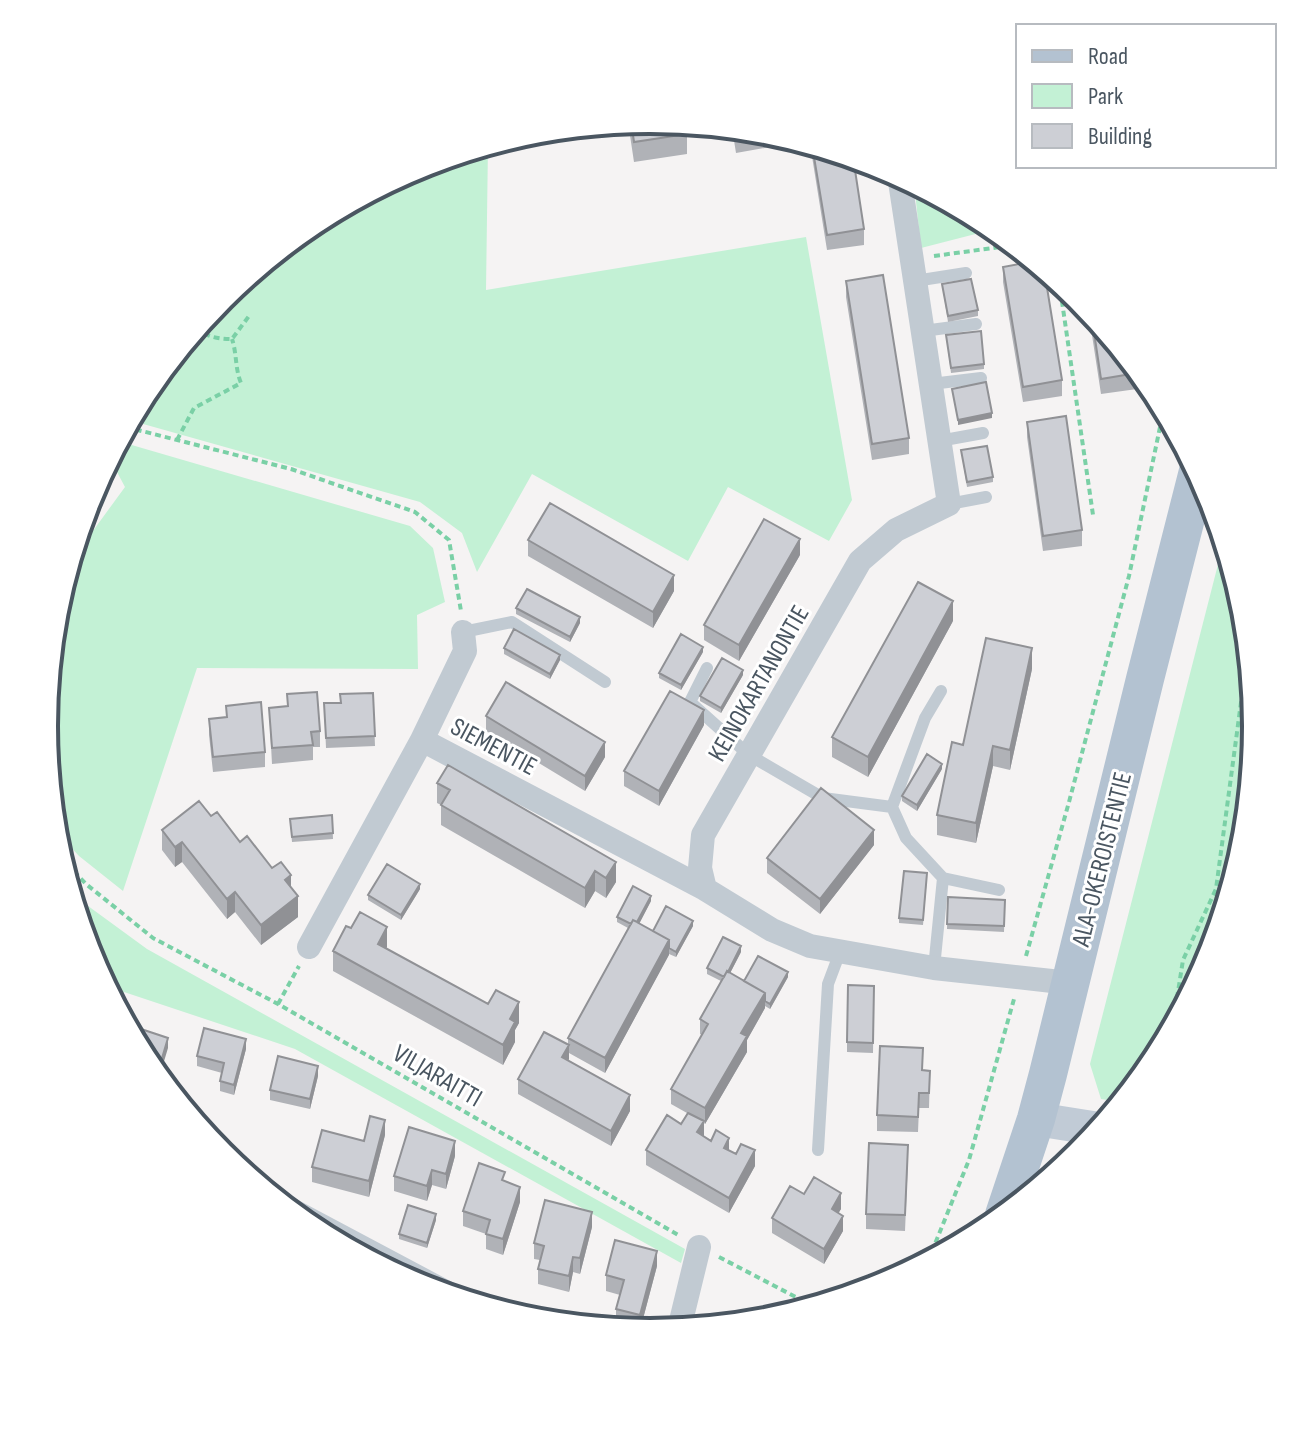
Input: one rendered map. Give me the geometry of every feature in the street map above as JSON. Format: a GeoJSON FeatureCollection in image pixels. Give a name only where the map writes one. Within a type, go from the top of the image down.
{"type":"FeatureCollection","features":[{"type":"Feature","properties":{"kind":"main road","name":"ALA-OKEROISTENTIE"},"geometry":{"type":"LineString","coordinates":[[1011,1194],[1036,1119],[1194,492]]}},
{"type":"Feature","properties":{"kind":"street"},"geometry":{"type":"LineString","coordinates":[[901,190],[949,504]]}},
{"type":"Feature","properties":{"kind":"street","name":"KEINOKARTANONTIE"},"geometry":{"type":"LineString","coordinates":[[705,889],[700,868],[703,835],[860,561],[896,530],[949,504]]}},
{"type":"Feature","properties":{"kind":"street"},"geometry":{"type":"LineString","coordinates":[[422,740],[465,651],[463,632]]}},
{"type":"Feature","properties":{"kind":"street","name":"SIEMENTIE"},"geometry":{"type":"LineString","coordinates":[[309,947],[422,740],[705,889]]}},
{"type":"Feature","properties":{"kind":"street"},"geometry":{"type":"LineString","coordinates":[[705,889],[772,930],[810,946],[934,968],[1070,983]]}},
{"type":"Feature","properties":{"kind":"street"},"geometry":{"type":"LineString","coordinates":[[1036,1119],[1085,1127]]}},
{"type":"Feature","properties":{"kind":"street"},"geometry":{"type":"LineString","coordinates":[[682,1316],[699,1247]]}},
{"type":"Feature","properties":{"kind":"lane"},"geometry":{"type":"LineString","coordinates":[[913,270],[966,273]]}},
{"type":"Feature","properties":{"kind":"lane"},"geometry":{"type":"LineString","coordinates":[[923,331],[976,324]]}},
{"type":"Feature","properties":{"kind":"lane"},"geometry":{"type":"LineString","coordinates":[[931,384],[981,378]]}},
{"type":"Feature","properties":{"kind":"lane"},"geometry":{"type":"LineString","coordinates":[[939,441],[983,433]]}},
{"type":"Feature","properties":{"kind":"lane"},"geometry":{"type":"LineString","coordinates":[[949,504],[986,497]]}},
{"type":"Feature","properties":{"kind":"lane"},"geometry":{"type":"LineString","coordinates":[[463,632],[512,622],[605,682]]}},
{"type":"Feature","properties":{"kind":"lane"},"geometry":{"type":"LineString","coordinates":[[707,668],[690,702],[749,755],[823,798],[892,807]]}},
{"type":"Feature","properties":{"kind":"lane"},"geometry":{"type":"LineString","coordinates":[[941,691],[925,718],[892,807],[906,838],[943,878],[999,890]]}},
{"type":"Feature","properties":{"kind":"lane"},"geometry":{"type":"LineString","coordinates":[[934,968],[943,878]]}},
{"type":"Feature","properties":{"kind":"lane"},"geometry":{"type":"LineString","coordinates":[[818,1150],[828,984],[840,952]]}},
{"type":"Feature","properties":{"kind":"path"},"geometry":{"type":"LineString","coordinates":[[913,270],[1000,249]]}},
{"type":"Feature","properties":{"kind":"path"},"geometry":{"type":"LineString","coordinates":[[1062,300],[1093,515]]}},
{"type":"Feature","properties":{"kind":"path"},"geometry":{"type":"LineString","coordinates":[[232,339],[249,316]]}},
{"type":"Feature","properties":{"kind":"path"},"geometry":{"type":"LineString","coordinates":[[205,334],[232,339]]}},
{"type":"Feature","properties":{"kind":"path"},"geometry":{"type":"LineString","coordinates":[[177,440],[194,408],[241,383],[232,339]]}},
{"type":"Feature","properties":{"kind":"path"},"geometry":{"type":"LineString","coordinates":[[935,1244],[969,1160],[1069,802],[1129,576],[1160,426]]}},
{"type":"Feature","properties":{"kind":"path"},"geometry":{"type":"LineString","coordinates":[[137,430],[291,469],[415,512],[449,540],[463,632]]}},
{"type":"Feature","properties":{"kind":"path"},"geometry":{"type":"LineString","coordinates":[[1178,993],[1183,960],[1216,889],[1241,700]]}},
{"type":"Feature","properties":{"kind":"path","name":"VILJARAITTI"},"geometry":{"type":"LineString","coordinates":[[77,875],[153,938],[278,1004],[699,1247],[798,1298]]}},
{"type":"Feature","properties":{"kind":"path"},"geometry":{"type":"LineString","coordinates":[[278,1004],[309,947]]}},
{"type":"Feature","properties":{"kind":"green space"},"geometry":{"type":"Polygon","coordinates":[[[488,157],[486,290],[806,237],[852,500],[829,541],[728,487],[688,561],[532,474],[477,572],[462,533],[420,502],[141,423],[180,365],[205,335],[260,280],[290,256],[321,233],[388,195],[423,179],[488,157]]]}},
{"type":"Feature","properties":{"kind":"green space"},"geometry":{"type":"Polygon","coordinates":[[[915,197],[979,233],[921,248],[915,197]]]}},
{"type":"Feature","properties":{"kind":"green space"},"geometry":{"type":"Polygon","coordinates":[[[129,444],[410,526],[433,548],[445,602],[417,615],[418,669],[197,668],[123,891],[70,847],[59,764],[58,726],[63,648],[78,572],[88,537],[125,487],[116,470],[129,444]]]}},
{"type":"Feature","properties":{"kind":"green space"},"geometry":{"type":"Polygon","coordinates":[[[1219,561],[1237,648],[1242,726],[1237,803],[1222,879],[1197,952],[1163,1022],[1108,1100],[1101,1099],[1090,1064],[1219,561]]]}},
{"type":"Feature","properties":{"kind":"green space"},"geometry":{"type":"Polygon","coordinates":[[[85,904],[147,949],[685,1249],[681,1263],[295,1049],[124,992],[123,995],[103,952],[85,904]]]}},
{"type":"Feature","properties":{"kind":"building"},"geometry":{"type":"Polygon","coordinates":[[[633,134],[682,135],[634,142],[633,134]]]}},
{"type":"Feature","properties":{"kind":"building"},"geometry":{"type":"Polygon","coordinates":[[[814,157],[855,171],[864,229],[827,235],[814,157]]]}},
{"type":"Feature","properties":{"kind":"building"},"geometry":{"type":"Polygon","coordinates":[[[1020,264],[1047,286],[1062,380],[1023,387],[1003,267],[1020,264]]]}},
{"type":"Feature","properties":{"kind":"building"},"geometry":{"type":"Polygon","coordinates":[[[883,275],[909,438],[872,444],[846,281],[883,275]]]}},
{"type":"Feature","properties":{"kind":"building"},"geometry":{"type":"Polygon","coordinates":[[[971,279],[978,310],[948,316],[942,284],[971,279]]]}},
{"type":"Feature","properties":{"kind":"building"},"geometry":{"type":"Polygon","coordinates":[[[981,331],[984,364],[951,368],[946,335],[981,331]]]}},
{"type":"Feature","properties":{"kind":"building"},"geometry":{"type":"Polygon","coordinates":[[[1094,334],[1127,375],[1101,379],[1094,334]]]}},
{"type":"Feature","properties":{"kind":"building"},"geometry":{"type":"Polygon","coordinates":[[[986,382],[992,413],[958,420],[952,389],[986,382]]]}},
{"type":"Feature","properties":{"kind":"building"},"geometry":{"type":"Polygon","coordinates":[[[1066,416],[1082,530],[1043,536],[1027,422],[1066,416]]]}},
{"type":"Feature","properties":{"kind":"building"},"geometry":{"type":"Polygon","coordinates":[[[987,446],[993,477],[967,482],[961,450],[987,446]]]}},
{"type":"Feature","properties":{"kind":"building"},"geometry":{"type":"Polygon","coordinates":[[[550,503],[674,575],[653,612],[528,540],[550,503]]]}},
{"type":"Feature","properties":{"kind":"building"},"geometry":{"type":"Polygon","coordinates":[[[764,519],[800,539],[739,645],[704,625],[764,519]]]}},
{"type":"Feature","properties":{"kind":"building"},"geometry":{"type":"Polygon","coordinates":[[[918,582],[953,601],[868,757],[832,737],[918,582]]]}},
{"type":"Feature","properties":{"kind":"building"},"geometry":{"type":"Polygon","coordinates":[[[527,589],[580,617],[570,637],[516,608],[527,589]]]}},
{"type":"Feature","properties":{"kind":"building"},"geometry":{"type":"Polygon","coordinates":[[[514,629],[560,655],[550,674],[504,648],[514,629]]]}},
{"type":"Feature","properties":{"kind":"building"},"geometry":{"type":"Polygon","coordinates":[[[681,634],[703,647],[681,685],[659,673],[681,634]]]}},
{"type":"Feature","properties":{"kind":"building"},"geometry":{"type":"Polygon","coordinates":[[[986,638],[1032,648],[1010,750],[993,746],[976,823],[937,815],[952,742],[963,745],[986,638]]]}},
{"type":"Feature","properties":{"kind":"building"},"geometry":{"type":"Polygon","coordinates":[[[722,658],[743,670],[721,708],[700,696],[722,658]]]}},
{"type":"Feature","properties":{"kind":"building"},"geometry":{"type":"Polygon","coordinates":[[[506,682],[605,742],[585,776],[486,716],[506,682]]]}},
{"type":"Feature","properties":{"kind":"building"},"geometry":{"type":"Polygon","coordinates":[[[670,691],[704,710],[659,791],[624,771],[670,691]]]}},
{"type":"Feature","properties":{"kind":"building"},"geometry":{"type":"Polygon","coordinates":[[[317,692],[320,731],[311,732],[313,745],[272,748],[269,708],[288,706],[287,694],[317,692]]]}},
{"type":"Feature","properties":{"kind":"building"},"geometry":{"type":"Polygon","coordinates":[[[373,693],[375,736],[326,738],[324,703],[341,703],[340,694],[373,693]]]}},
{"type":"Feature","properties":{"kind":"building"},"geometry":{"type":"Polygon","coordinates":[[[261,702],[265,752],[213,757],[209,719],[227,717],[226,706],[261,702]]]}},
{"type":"Feature","properties":{"kind":"building"},"geometry":{"type":"Polygon","coordinates":[[[927,754],[942,764],[917,805],[902,796],[927,754]]]}},
{"type":"Feature","properties":{"kind":"building"},"geometry":{"type":"Polygon","coordinates":[[[448,765],[616,862],[606,878],[595,871],[585,888],[441,805],[450,790],[437,783],[448,765]]]}},
{"type":"Feature","properties":{"kind":"building"},"geometry":{"type":"Polygon","coordinates":[[[821,788],[874,830],[820,899],[767,858],[821,788]]]}},
{"type":"Feature","properties":{"kind":"building"},"geometry":{"type":"Polygon","coordinates":[[[199,801],[211,816],[217,812],[240,842],[247,836],[272,868],[281,862],[291,875],[285,880],[298,896],[261,925],[235,892],[227,899],[182,842],[175,847],[162,830],[199,801]]]}},
{"type":"Feature","properties":{"kind":"building"},"geometry":{"type":"Polygon","coordinates":[[[332,815],[333,833],[292,837],[290,819],[332,815]]]}},
{"type":"Feature","properties":{"kind":"building"},"geometry":{"type":"Polygon","coordinates":[[[387,864],[420,884],[401,915],[368,895],[387,864]]]}},
{"type":"Feature","properties":{"kind":"building"},"geometry":{"type":"Polygon","coordinates":[[[904,871],[927,873],[923,920],[899,918],[904,871]]]}},
{"type":"Feature","properties":{"kind":"building"},"geometry":{"type":"Polygon","coordinates":[[[633,886],[651,896],[637,922],[633,920],[631,924],[617,917],[633,886]]]}},
{"type":"Feature","properties":{"kind":"building"},"geometry":{"type":"Polygon","coordinates":[[[948,897],[1005,900],[1004,926],[947,924],[948,897]]]}},
{"type":"Feature","properties":{"kind":"building"},"geometry":{"type":"Polygon","coordinates":[[[666,906],[693,921],[676,952],[669,948],[669,940],[653,931],[666,906]]]}},
{"type":"Feature","properties":{"kind":"building"},"geometry":{"type":"Polygon","coordinates":[[[360,912],[387,927],[378,944],[488,1004],[496,990],[519,1002],[510,1019],[515,1022],[503,1045],[333,951],[346,926],[351,928],[360,912]]]}},
{"type":"Feature","properties":{"kind":"building"},"geometry":{"type":"Polygon","coordinates":[[[633,920],[669,940],[605,1058],[568,1038],[633,920]]]}},
{"type":"Feature","properties":{"kind":"building"},"geometry":{"type":"Polygon","coordinates":[[[723,937],[741,946],[724,977],[707,968],[723,937]]]}},
{"type":"Feature","properties":{"kind":"building"},"geometry":{"type":"Polygon","coordinates":[[[758,956],[788,972],[770,1004],[765,1001],[765,993],[744,981],[758,956]]]}},
{"type":"Feature","properties":{"kind":"building"},"geometry":{"type":"Polygon","coordinates":[[[727,971],[765,993],[741,1033],[747,1036],[705,1108],[671,1089],[708,1024],[700,1019],[727,971]]]}},
{"type":"Feature","properties":{"kind":"building"},"geometry":{"type":"Polygon","coordinates":[[[848,985],[874,986],[873,1043],[847,1042],[848,985]]]}},
{"type":"Feature","properties":{"kind":"building"},"geometry":{"type":"Polygon","coordinates":[[[204,1028],[246,1039],[234,1085],[220,1081],[224,1063],[197,1056],[204,1028]]]}},
{"type":"Feature","properties":{"kind":"building"},"geometry":{"type":"Polygon","coordinates":[[[142,1029],[168,1038],[162,1059],[142,1029]]]}},
{"type":"Feature","properties":{"kind":"building"},"geometry":{"type":"Polygon","coordinates":[[[544,1032],[569,1045],[562,1057],[630,1095],[611,1131],[518,1079],[544,1032]]]}},
{"type":"Feature","properties":{"kind":"building"},"geometry":{"type":"Polygon","coordinates":[[[880,1046],[923,1048],[922,1070],[930,1071],[929,1093],[919,1093],[918,1117],[877,1115],[880,1046]]]}},
{"type":"Feature","properties":{"kind":"building"},"geometry":{"type":"Polygon","coordinates":[[[278,1056],[318,1066],[310,1099],[270,1090],[278,1056]]]}},
{"type":"Feature","properties":{"kind":"building"},"geometry":{"type":"Polygon","coordinates":[[[688,1113],[704,1121],[697,1132],[711,1141],[716,1130],[729,1138],[724,1148],[736,1154],[741,1144],[755,1150],[729,1198],[646,1150],[667,1115],[681,1124],[688,1113]]]}},
{"type":"Feature","properties":{"kind":"building"},"geometry":{"type":"Polygon","coordinates":[[[370,1116],[385,1120],[369,1181],[312,1167],[322,1130],[364,1141],[370,1116]]]}},
{"type":"Feature","properties":{"kind":"building"},"geometry":{"type":"Polygon","coordinates":[[[409,1127],[455,1141],[446,1174],[432,1170],[427,1186],[394,1176],[409,1127]]]}},
{"type":"Feature","properties":{"kind":"building"},"geometry":{"type":"Polygon","coordinates":[[[869,1143],[908,1145],[905,1215],[866,1214],[869,1143]]]}},
{"type":"Feature","properties":{"kind":"building"},"geometry":{"type":"Polygon","coordinates":[[[479,1163],[505,1172],[502,1180],[520,1187],[503,1239],[486,1234],[490,1220],[463,1211],[479,1163]]]}},
{"type":"Feature","properties":{"kind":"building"},"geometry":{"type":"Polygon","coordinates":[[[814,1177],[841,1193],[832,1209],[843,1216],[824,1249],[772,1218],[790,1186],[804,1194],[814,1177]]]}},
{"type":"Feature","properties":{"kind":"building"},"geometry":{"type":"Polygon","coordinates":[[[545,1200],[592,1212],[580,1258],[573,1257],[569,1276],[538,1269],[544,1246],[534,1243],[545,1200]]]}},
{"type":"Feature","properties":{"kind":"building"},"geometry":{"type":"Polygon","coordinates":[[[408,1205],[436,1214],[427,1243],[399,1234],[408,1205]]]}},
{"type":"Feature","properties":{"kind":"building"},"geometry":{"type":"Polygon","coordinates":[[[615,1240],[657,1251],[640,1315],[616,1309],[624,1280],[606,1275],[615,1240]]]}}]}
